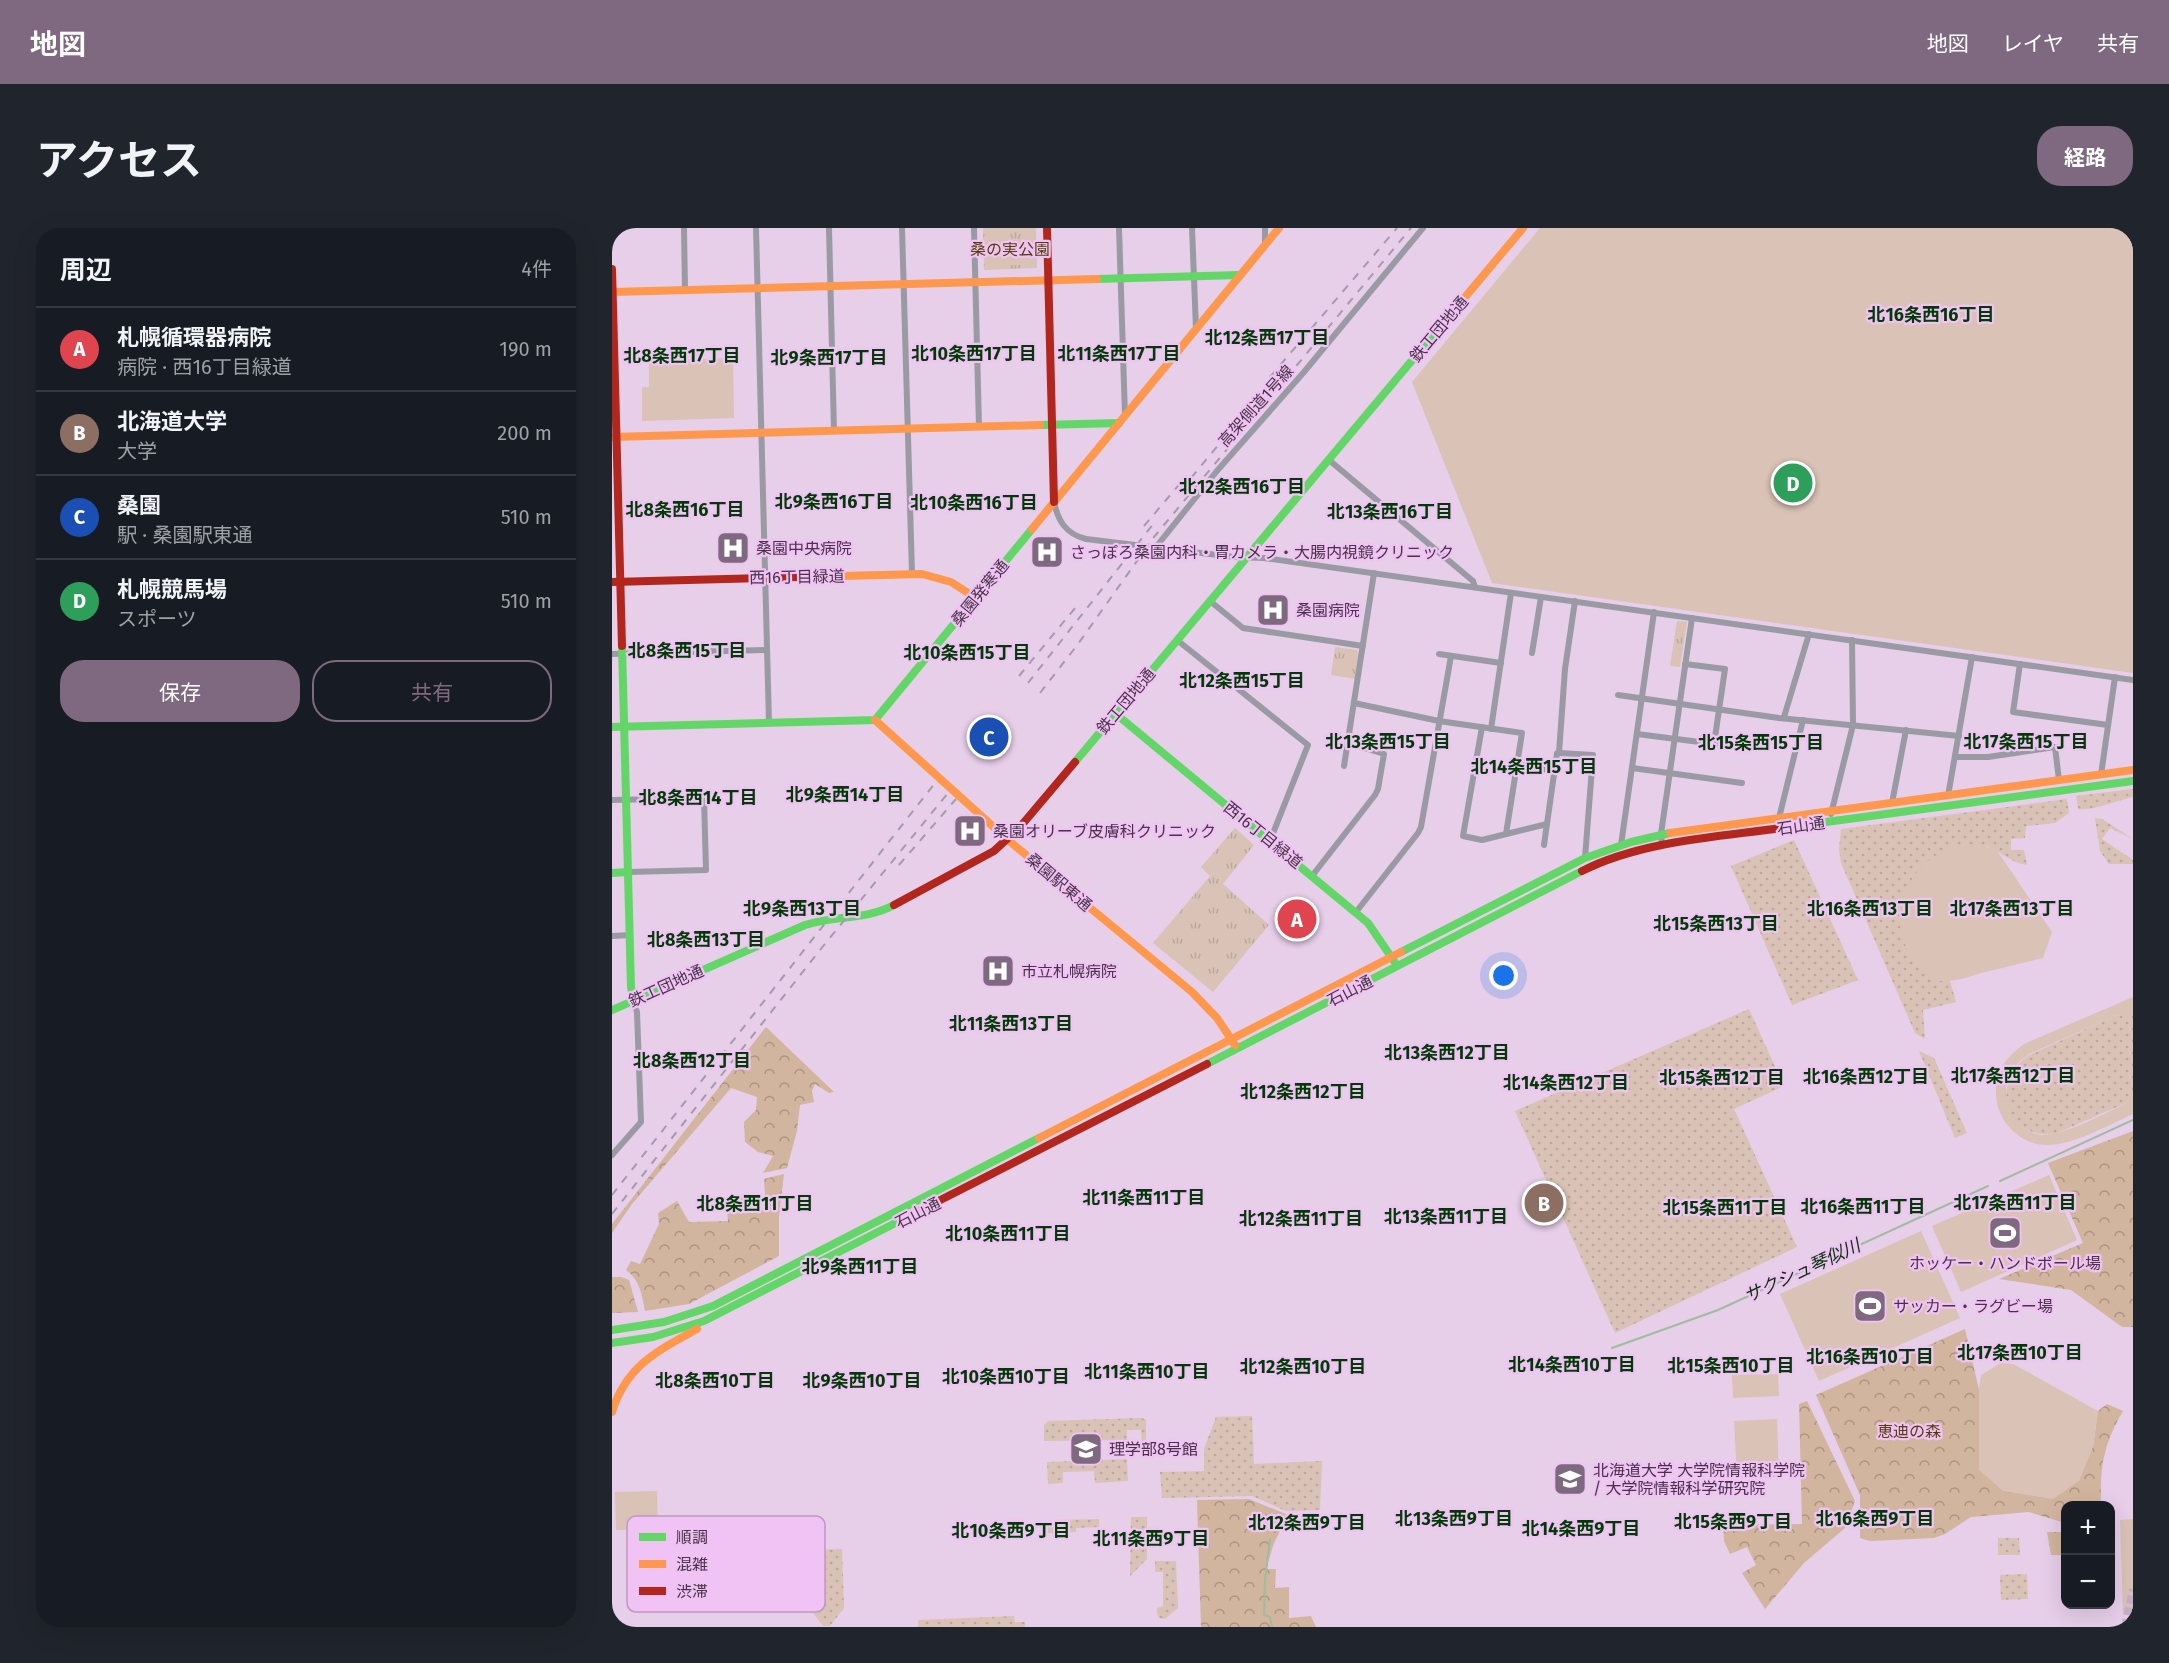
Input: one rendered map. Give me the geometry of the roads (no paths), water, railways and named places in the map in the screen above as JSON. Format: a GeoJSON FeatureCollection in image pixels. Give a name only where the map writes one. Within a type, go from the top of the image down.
{"type":"FeatureCollection","features":[{"type":"Feature","properties":{"kind":"street"},"geometry":{"type":"LineString","coordinates":[[684,228],[685,290]]}},
{"type":"Feature","properties":{"kind":"street"},"geometry":{"type":"LineString","coordinates":[[756,228],[769,723]]}},
{"type":"Feature","properties":{"kind":"street"},"geometry":{"type":"LineString","coordinates":[[829,228],[834,431]]}},
{"type":"Feature","properties":{"kind":"street"},"geometry":{"type":"LineString","coordinates":[[902,228],[912,574]]}},
{"type":"Feature","properties":{"kind":"street"},"geometry":{"type":"LineString","coordinates":[[974,228],[979,427]]}},
{"type":"Feature","properties":{"kind":"street"},"geometry":{"type":"LineString","coordinates":[[1047,228],[1054,502],[1061,523],[1080,537],[1374,573],[2133,680]]}},
{"type":"Feature","properties":{"kind":"street"},"geometry":{"type":"LineString","coordinates":[[614,436],[1052,425],[1122,420],[1119,228]]}},
{"type":"Feature","properties":{"kind":"street"},"geometry":{"type":"LineString","coordinates":[[1192,228],[1196,330]]}},
{"type":"Feature","properties":{"kind":"street"},"geometry":{"type":"LineString","coordinates":[[1265,228],[1265,245]]}},
{"type":"Feature","properties":{"kind":"street","name":"桑園発寒通"},"geometry":{"type":"LineString","coordinates":[[876,720],[1279,228]]}},
{"type":"Feature","properties":{"kind":"street","name":"高架側道1号線"},"geometry":{"type":"LineString","coordinates":[[1156,547],[1216,472],[1305,372],[1423,228]]}},
{"type":"Feature","properties":{"kind":"street","name":"鉄工団地通"},"geometry":{"type":"LineString","coordinates":[[612,1010],[805,925],[817,921],[867,915],[887,909],[994,851],[1008,840],[1523,228]]}},
{"type":"Feature","properties":{"kind":"street"},"geometry":{"type":"LineString","coordinates":[[612,269],[616,582],[622,654],[630,935],[633,1000],[636,1012],[640,1122],[612,1155]]}},
{"type":"Feature","properties":{"kind":"street"},"geometry":{"type":"LineString","coordinates":[[612,292],[1240,275]]}},
{"type":"Feature","properties":{"kind":"street"},"geometry":{"type":"LineString","coordinates":[[1329,460],[1465,574],[1473,581],[1475,587]]}},
{"type":"Feature","properties":{"kind":"street"},"geometry":{"type":"LineString","coordinates":[[1344,766],[1374,573]]}},
{"type":"Feature","properties":{"kind":"street","name":"西16丁目緑道"},"geometry":{"type":"LineString","coordinates":[[616,582],[912,574],[945,579],[976,597]]}},
{"type":"Feature","properties":{"kind":"street"},"geometry":{"type":"LineString","coordinates":[[1491,729],[1511,593]]}},
{"type":"Feature","properties":{"kind":"street"},"geometry":{"type":"LineString","coordinates":[[1532,653],[1541,597]]}},
{"type":"Feature","properties":{"kind":"street"},"geometry":{"type":"LineString","coordinates":[[1210,601],[1244,628],[1363,646]]}},
{"type":"Feature","properties":{"kind":"street"},"geometry":{"type":"LineString","coordinates":[[1544,845],[1554,771],[1557,753],[1559,753],[1565,669],[1575,601]]}},
{"type":"Feature","properties":{"kind":"street"},"geometry":{"type":"LineString","coordinates":[[1621,845],[1654,612]]}},
{"type":"Feature","properties":{"kind":"street"},"geometry":{"type":"LineString","coordinates":[[1662,845],[1661,834],[1692,618]]}},
{"type":"Feature","properties":{"kind":"street"},"geometry":{"type":"LineString","coordinates":[[1784,717],[1809,634]]}},
{"type":"Feature","properties":{"kind":"street"},"geometry":{"type":"LineString","coordinates":[[1177,640],[1308,745],[1270,841]]}},
{"type":"Feature","properties":{"kind":"street"},"geometry":{"type":"LineString","coordinates":[[1831,822],[1831,811],[1853,725],[1852,640]]}},
{"type":"Feature","properties":{"kind":"street"},"geometry":{"type":"LineString","coordinates":[[612,654],[768,650]]}},
{"type":"Feature","properties":{"kind":"street"},"geometry":{"type":"LineString","coordinates":[[1439,654],[1501,663]]}},
{"type":"Feature","properties":{"kind":"street"},"geometry":{"type":"LineString","coordinates":[[1356,912],[1418,833],[1451,656]]}},
{"type":"Feature","properties":{"kind":"street"},"geometry":{"type":"LineString","coordinates":[[1948,796],[1972,657]]}},
{"type":"Feature","properties":{"kind":"street"},"geometry":{"type":"LineString","coordinates":[[1685,664],[1725,669],[1714,744]]}},
{"type":"Feature","properties":{"kind":"street"},"geometry":{"type":"LineString","coordinates":[[2020,664],[2013,712],[2108,725]]}},
{"type":"Feature","properties":{"kind":"street"},"geometry":{"type":"LineString","coordinates":[[2101,775],[2115,677]]}},
{"type":"Feature","properties":{"kind":"street"},"geometry":{"type":"LineString","coordinates":[[1618,695],[1719,710],[1959,736]]}},
{"type":"Feature","properties":{"kind":"street"},"geometry":{"type":"LineString","coordinates":[[1354,703],[1439,721],[1522,733],[1506,834]]}},
{"type":"Feature","properties":{"kind":"street","name":"西16丁目緑道"},"geometry":{"type":"LineString","coordinates":[[1116,714],[1356,912],[1378,935],[1397,967]]}},
{"type":"Feature","properties":{"kind":"street"},"geometry":{"type":"LineString","coordinates":[[612,727],[876,720]]}},
{"type":"Feature","properties":{"kind":"street","name":"桑園駅東通"},"geometry":{"type":"LineString","coordinates":[[876,720],[1008,840],[1192,992],[1217,1018],[1237,1048]]}},
{"type":"Feature","properties":{"kind":"street"},"geometry":{"type":"LineString","coordinates":[[1779,818],[1803,720]]}},
{"type":"Feature","properties":{"kind":"street"},"geometry":{"type":"LineString","coordinates":[[1482,727],[1463,836],[1482,840],[1547,824]]}},
{"type":"Feature","properties":{"kind":"street"},"geometry":{"type":"LineString","coordinates":[[1892,803],[1906,730]]}},
{"type":"Feature","properties":{"kind":"street"},"geometry":{"type":"LineString","coordinates":[[1637,734],[1731,746]]}},
{"type":"Feature","properties":{"kind":"street"},"geometry":{"type":"LineString","coordinates":[[1312,876],[1378,789],[1384,754],[1348,742]]}},
{"type":"Feature","properties":{"kind":"street"},"geometry":{"type":"LineString","coordinates":[[1955,757],[1989,757],[2055,747],[2059,780]]}},
{"type":"Feature","properties":{"kind":"street"},"geometry":{"type":"LineString","coordinates":[[1559,753],[1593,755],[1586,858]]}},
{"type":"Feature","properties":{"kind":"street"},"geometry":{"type":"LineString","coordinates":[[1517,764],[1554,771]]}},
{"type":"Feature","properties":{"kind":"street"},"geometry":{"type":"LineString","coordinates":[[1632,768],[1742,783]]}},
{"type":"Feature","properties":{"kind":"street","name":"石山通"},"geometry":{"type":"LineString","coordinates":[[612,1330],[648,1327],[691,1316],[713,1306],[1586,858],[1621,845],[1661,834],[2133,770]]}},
{"type":"Feature","properties":{"kind":"street","name":"石山通"},"geometry":{"type":"LineString","coordinates":[[612,1342],[632,1342],[670,1334],[717,1315],[1587,869],[1621,856],[1662,845],[2133,781]]}},
{"type":"Feature","properties":{"kind":"street"},"geometry":{"type":"LineString","coordinates":[[612,800],[704,798],[706,870],[612,873]]}},
{"type":"Feature","properties":{"kind":"street"},"geometry":{"type":"LineString","coordinates":[[612,936],[630,935]]}},
{"type":"Feature","properties":{"kind":"street"},"geometry":{"type":"LineString","coordinates":[[612,1412],[620,1389],[629,1375],[649,1355],[697,1329],[717,1315]]}},
{"type":"Feature","properties":{"kind":"waterway","name":"サクシュ琴似川"},"geometry":{"type":"LineString","coordinates":[[2000,1181],[2133,1120]]}},
{"type":"Feature","properties":{"kind":"waterway","name":"サクシュ琴似川"},"geometry":{"type":"LineString","coordinates":[[1612,1348],[1718,1310],[1988,1186]]}},
{"type":"Feature","properties":{"kind":"waterway"},"geometry":{"type":"LineString","coordinates":[[1270,1539],[1264,1615],[1270,1617],[1272,1627]]}},
{"type":"Feature","properties":{"kind":"tunnel"},"geometry":{"type":"LineString","coordinates":[[2125,1627],[2133,1589]]}},
{"type":"Feature","properties":{"kind":"railway"},"geometry":{"type":"LineString","coordinates":[[1270,377],[1397,228]]}},
{"type":"Feature","properties":{"kind":"railway"},"geometry":{"type":"LineString","coordinates":[[1040,693],[1154,537],[1411,228]]}},
{"type":"Feature","properties":{"kind":"railway"},"geometry":{"type":"LineString","coordinates":[[1181,490],[1279,372]]}},
{"type":"Feature","properties":{"kind":"railway"},"geometry":{"type":"LineString","coordinates":[[1144,526],[1183,480]]}},
{"type":"Feature","properties":{"kind":"railway"},"geometry":{"type":"LineString","coordinates":[[1028,683],[1154,523]]}},
{"type":"Feature","properties":{"kind":"railway"},"geometry":{"type":"LineString","coordinates":[[1019,676],[1080,602]]}},
{"type":"Feature","properties":{"kind":"railway"},"geometry":{"type":"LineString","coordinates":[[612,1195],[935,783]]}},
{"type":"Feature","properties":{"kind":"railway"},"geometry":{"type":"LineString","coordinates":[[612,1214],[820,950],[948,793]]}},
{"type":"Feature","properties":{"kind":"railway"},"geometry":{"type":"LineString","coordinates":[[899,865],[956,799]]}},
{"type":"Feature","properties":{"kind":"place","name":"札幌競馬場"},"geometry":{"type":"Point","coordinates":[1793,483]}},
{"type":"Feature","properties":{"kind":"place","name":"桑園中央病院"},"geometry":{"type":"Point","coordinates":[733,548]}},
{"type":"Feature","properties":{"kind":"place","name":"さっぽろ桑園内科・胃カメラ・大腸内視鏡クリニック"},"geometry":{"type":"Point","coordinates":[1047,552]}},
{"type":"Feature","properties":{"kind":"place","name":"桑園病院"},"geometry":{"type":"Point","coordinates":[1273,610]}},
{"type":"Feature","properties":{"kind":"place","name":"桑園"},"geometry":{"type":"Point","coordinates":[989,737]}},
{"type":"Feature","properties":{"kind":"place","name":"桑園オリーブ皮膚科クリニック"},"geometry":{"type":"Point","coordinates":[970,831]}},
{"type":"Feature","properties":{"kind":"place","name":"札幌循環器病院"},"geometry":{"type":"Point","coordinates":[1297,919]}},
{"type":"Feature","properties":{"kind":"place","name":"市立札幌病院"},"geometry":{"type":"Point","coordinates":[998,971]}},
{"type":"Feature","properties":{"kind":"place","name":"北海道大学"},"geometry":{"type":"Point","coordinates":[1544,1203]}},
{"type":"Feature","properties":{"kind":"place","name":"ホッケー・ハンドボール場"},"geometry":{"type":"Point","coordinates":[2005,1233]}},
{"type":"Feature","properties":{"kind":"place","name":"サッカー・ラグビー場"},"geometry":{"type":"Point","coordinates":[1870,1306]}},
{"type":"Feature","properties":{"kind":"place","name":"理学部8号館"},"geometry":{"type":"Point","coordinates":[1086,1449]}},
{"type":"Feature","properties":{"kind":"place","name":"北海道大学 大学院情報科学院 / 大学院情報科学研究院"},"geometry":{"type":"Point","coordinates":[1570,1479]}},
{"type":"Feature","properties":{"kind":"district","name":"北16条西16丁目"},"geometry":{"type":"Point","coordinates":[1931,315]}},
{"type":"Feature","properties":{"kind":"district","name":"北12条西17丁目"},"geometry":{"type":"Point","coordinates":[1267,338]}},
{"type":"Feature","properties":{"kind":"district","name":"北10条西17丁目"},"geometry":{"type":"Point","coordinates":[974,354]}},
{"type":"Feature","properties":{"kind":"district","name":"北11条西17丁目"},"geometry":{"type":"Point","coordinates":[1119,354]}},
{"type":"Feature","properties":{"kind":"district","name":"北8条西17丁目"},"geometry":{"type":"Point","coordinates":[682,356]}},
{"type":"Feature","properties":{"kind":"district","name":"北9条西17丁目"},"geometry":{"type":"Point","coordinates":[829,358]}},
{"type":"Feature","properties":{"kind":"district","name":"北12条西16丁目"},"geometry":{"type":"Point","coordinates":[1242,487]}},
{"type":"Feature","properties":{"kind":"district","name":"北9条西16丁目"},"geometry":{"type":"Point","coordinates":[834,502]}},
{"type":"Feature","properties":{"kind":"district","name":"北10条西16丁目"},"geometry":{"type":"Point","coordinates":[974,503]}},
{"type":"Feature","properties":{"kind":"district","name":"北8条西16丁目"},"geometry":{"type":"Point","coordinates":[685,510]}},
{"type":"Feature","properties":{"kind":"district","name":"北13条西16丁目"},"geometry":{"type":"Point","coordinates":[1390,512]}},
{"type":"Feature","properties":{"kind":"district","name":"北8条西15丁目"},"geometry":{"type":"Point","coordinates":[687,651]}},
{"type":"Feature","properties":{"kind":"district","name":"北10条西15丁目"},"geometry":{"type":"Point","coordinates":[967,653]}},
{"type":"Feature","properties":{"kind":"district","name":"北12条西15丁目"},"geometry":{"type":"Point","coordinates":[1242,681]}},
{"type":"Feature","properties":{"kind":"district","name":"北13条西15丁目"},"geometry":{"type":"Point","coordinates":[1388,742]}},
{"type":"Feature","properties":{"kind":"district","name":"北17条西15丁目"},"geometry":{"type":"Point","coordinates":[2026,742]}},
{"type":"Feature","properties":{"kind":"district","name":"北15条西15丁目"},"geometry":{"type":"Point","coordinates":[1761,743]}},
{"type":"Feature","properties":{"kind":"district","name":"北14条西15丁目"},"geometry":{"type":"Point","coordinates":[1534,767]}},
{"type":"Feature","properties":{"kind":"district","name":"北9条西14丁目"},"geometry":{"type":"Point","coordinates":[845,795]}},
{"type":"Feature","properties":{"kind":"district","name":"北8条西14丁目"},"geometry":{"type":"Point","coordinates":[698,798]}},
{"type":"Feature","properties":{"kind":"district","name":"北9条西13丁目"},"geometry":{"type":"Point","coordinates":[802,909]}},
{"type":"Feature","properties":{"kind":"district","name":"北16条西13丁目"},"geometry":{"type":"Point","coordinates":[1870,909]}},
{"type":"Feature","properties":{"kind":"district","name":"北17条西13丁目"},"geometry":{"type":"Point","coordinates":[2012,909]}},
{"type":"Feature","properties":{"kind":"district","name":"北15条西13丁目"},"geometry":{"type":"Point","coordinates":[1716,924]}},
{"type":"Feature","properties":{"kind":"district","name":"北8条西13丁目"},"geometry":{"type":"Point","coordinates":[706,940]}},
{"type":"Feature","properties":{"kind":"district","name":"北11条西13丁目"},"geometry":{"type":"Point","coordinates":[1011,1024]}},
{"type":"Feature","properties":{"kind":"district","name":"北13条西12丁目"},"geometry":{"type":"Point","coordinates":[1447,1053]}},
{"type":"Feature","properties":{"kind":"district","name":"北8条西12丁目"},"geometry":{"type":"Point","coordinates":[692,1061]}},
{"type":"Feature","properties":{"kind":"district","name":"北17条西12丁目"},"geometry":{"type":"Point","coordinates":[2013,1076]}},
{"type":"Feature","properties":{"kind":"district","name":"北16条西12丁目"},"geometry":{"type":"Point","coordinates":[1866,1077]}},
{"type":"Feature","properties":{"kind":"district","name":"北15条西12丁目"},"geometry":{"type":"Point","coordinates":[1722,1078]}},
{"type":"Feature","properties":{"kind":"district","name":"北14条西12丁目"},"geometry":{"type":"Point","coordinates":[1566,1083]}},
{"type":"Feature","properties":{"kind":"district","name":"北12条西12丁目"},"geometry":{"type":"Point","coordinates":[1303,1092]}},
{"type":"Feature","properties":{"kind":"district","name":"北11条西11丁目"},"geometry":{"type":"Point","coordinates":[1144,1198]}},
{"type":"Feature","properties":{"kind":"district","name":"北17条西11丁目"},"geometry":{"type":"Point","coordinates":[2015,1203]}},
{"type":"Feature","properties":{"kind":"district","name":"北8条西11丁目"},"geometry":{"type":"Point","coordinates":[755,1204]}},
{"type":"Feature","properties":{"kind":"district","name":"北16条西11丁目"},"geometry":{"type":"Point","coordinates":[1863,1207]}},
{"type":"Feature","properties":{"kind":"district","name":"北15条西11丁目"},"geometry":{"type":"Point","coordinates":[1725,1208]}},
{"type":"Feature","properties":{"kind":"district","name":"北13条西11丁目"},"geometry":{"type":"Point","coordinates":[1446,1217]}},
{"type":"Feature","properties":{"kind":"district","name":"北12条西11丁目"},"geometry":{"type":"Point","coordinates":[1301,1219]}},
{"type":"Feature","properties":{"kind":"district","name":"北10条西11丁目"},"geometry":{"type":"Point","coordinates":[1008,1234]}},
{"type":"Feature","properties":{"kind":"district","name":"北9条西11丁目"},"geometry":{"type":"Point","coordinates":[860,1267]}},
{"type":"Feature","properties":{"kind":"district","name":"北17条西10丁目"},"geometry":{"type":"Point","coordinates":[2020,1353]}},
{"type":"Feature","properties":{"kind":"district","name":"北16条西10丁目"},"geometry":{"type":"Point","coordinates":[1870,1357]}},
{"type":"Feature","properties":{"kind":"district","name":"北14条西10丁目"},"geometry":{"type":"Point","coordinates":[1572,1365]}},
{"type":"Feature","properties":{"kind":"district","name":"北15条西10丁目"},"geometry":{"type":"Point","coordinates":[1731,1366]}},
{"type":"Feature","properties":{"kind":"district","name":"北12条西10丁目"},"geometry":{"type":"Point","coordinates":[1303,1367]}},
{"type":"Feature","properties":{"kind":"district","name":"北11条西10丁目"},"geometry":{"type":"Point","coordinates":[1147,1372]}},
{"type":"Feature","properties":{"kind":"district","name":"北10条西10丁目"},"geometry":{"type":"Point","coordinates":[1006,1377]}},
{"type":"Feature","properties":{"kind":"district","name":"北8条西10丁目"},"geometry":{"type":"Point","coordinates":[715,1381]}},
{"type":"Feature","properties":{"kind":"district","name":"北9条西10丁目"},"geometry":{"type":"Point","coordinates":[862,1381]}},
{"type":"Feature","properties":{"kind":"district","name":"北13条西9丁目"},"geometry":{"type":"Point","coordinates":[1454,1519]}},
{"type":"Feature","properties":{"kind":"district","name":"北16条西9丁目"},"geometry":{"type":"Point","coordinates":[1875,1519]}},
{"type":"Feature","properties":{"kind":"district","name":"北15条西9丁目"},"geometry":{"type":"Point","coordinates":[1733,1522]}},
{"type":"Feature","properties":{"kind":"district","name":"北12条西9丁目"},"geometry":{"type":"Point","coordinates":[1307,1523]}},
{"type":"Feature","properties":{"kind":"district","name":"北14条西9丁目"},"geometry":{"type":"Point","coordinates":[1581,1529]}},
{"type":"Feature","properties":{"kind":"district","name":"北10条西9丁目"},"geometry":{"type":"Point","coordinates":[1011,1531]}},
{"type":"Feature","properties":{"kind":"district","name":"北11条西9丁目"},"geometry":{"type":"Point","coordinates":[1151,1539]}},
{"type":"Feature","properties":{"kind":"park label","name":"桑の実公園"},"geometry":{"type":"Point","coordinates":[1010,249]}},
{"type":"Feature","properties":{"kind":"park label","name":"恵迪の森"},"geometry":{"type":"Point","coordinates":[1909,1431]}}]}
